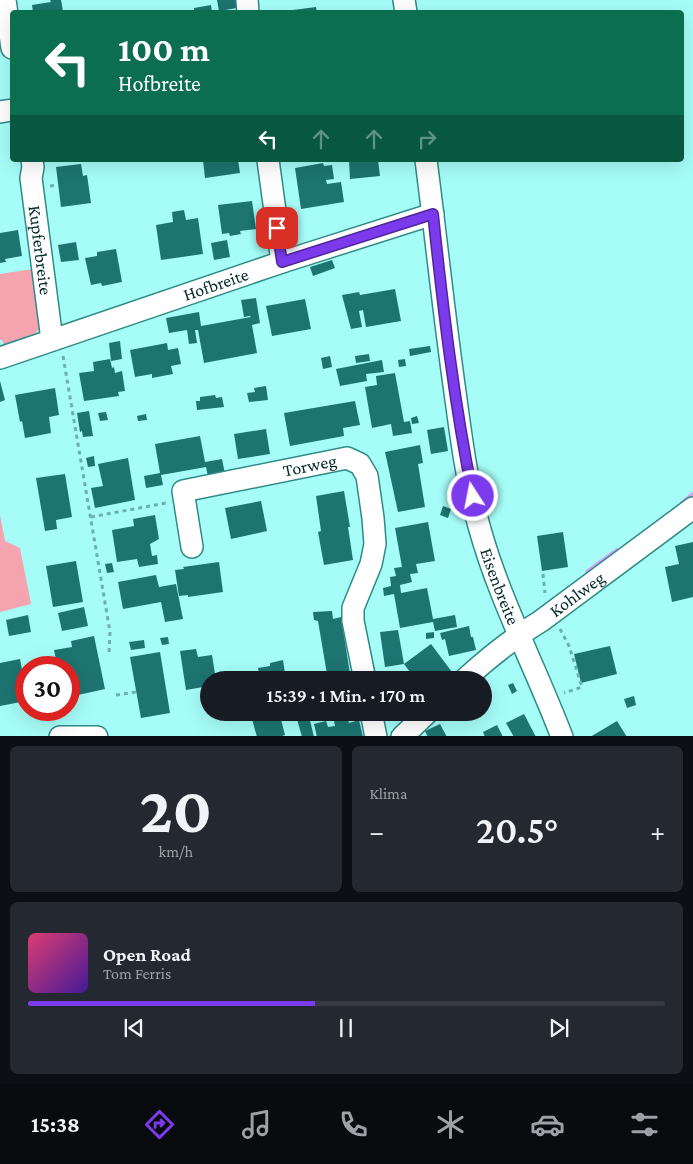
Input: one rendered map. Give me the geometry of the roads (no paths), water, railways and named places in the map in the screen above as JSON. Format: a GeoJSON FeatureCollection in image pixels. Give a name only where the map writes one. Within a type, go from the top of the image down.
{"type":"FeatureCollection","features":[{"type":"Feature","properties":{"kind":"street"},"geometry":{"type":"LineString","coordinates":[[5,0],[10,34]]}},
{"type":"Feature","properties":{"kind":"street","name":"Kupferbreite"},"geometry":{"type":"LineString","coordinates":[[32,162],[31,178],[56,339]]}},
{"type":"Feature","properties":{"kind":"street"},"geometry":{"type":"LineString","coordinates":[[268,162],[282,262]]}},
{"type":"Feature","properties":{"kind":"street","name":"Eisenbreite"},"geometry":{"type":"LineString","coordinates":[[426,162],[457,408],[478,524],[491,567],[562,736]]}},
{"type":"Feature","properties":{"kind":"street","name":"Hofbreite"},"geometry":{"type":"LineString","coordinates":[[0,358],[282,262],[433,214]]}},
{"type":"Feature","properties":{"kind":"street","name":"Torweg"},"geometry":{"type":"LineString","coordinates":[[192,547],[183,491],[348,458],[360,464],[367,476],[375,544],[371,564],[353,608],[363,671]]}},
{"type":"Feature","properties":{"kind":"street","name":"Kohlweg"},"geometry":{"type":"LineString","coordinates":[[474,671],[519,634],[552,613],[693,508]]}},
{"type":"Feature","properties":{"kind":"street"},"geometry":{"type":"LineString","coordinates":[[373,721],[376,736]]}},
{"type":"Feature","properties":{"kind":"street"},"geometry":{"type":"LineString","coordinates":[[402,736],[418,721]]}},
{"type":"Feature","properties":{"kind":"street"},"geometry":{"type":"LineString","coordinates":[[60,736],[97,736]]}},
{"type":"Feature","properties":{"kind":"waterway"},"geometry":{"type":"LineString","coordinates":[[683,503],[693,495]]}},
{"type":"Feature","properties":{"kind":"waterway"},"geometry":{"type":"LineString","coordinates":[[588,572],[617,551]]}}]}
